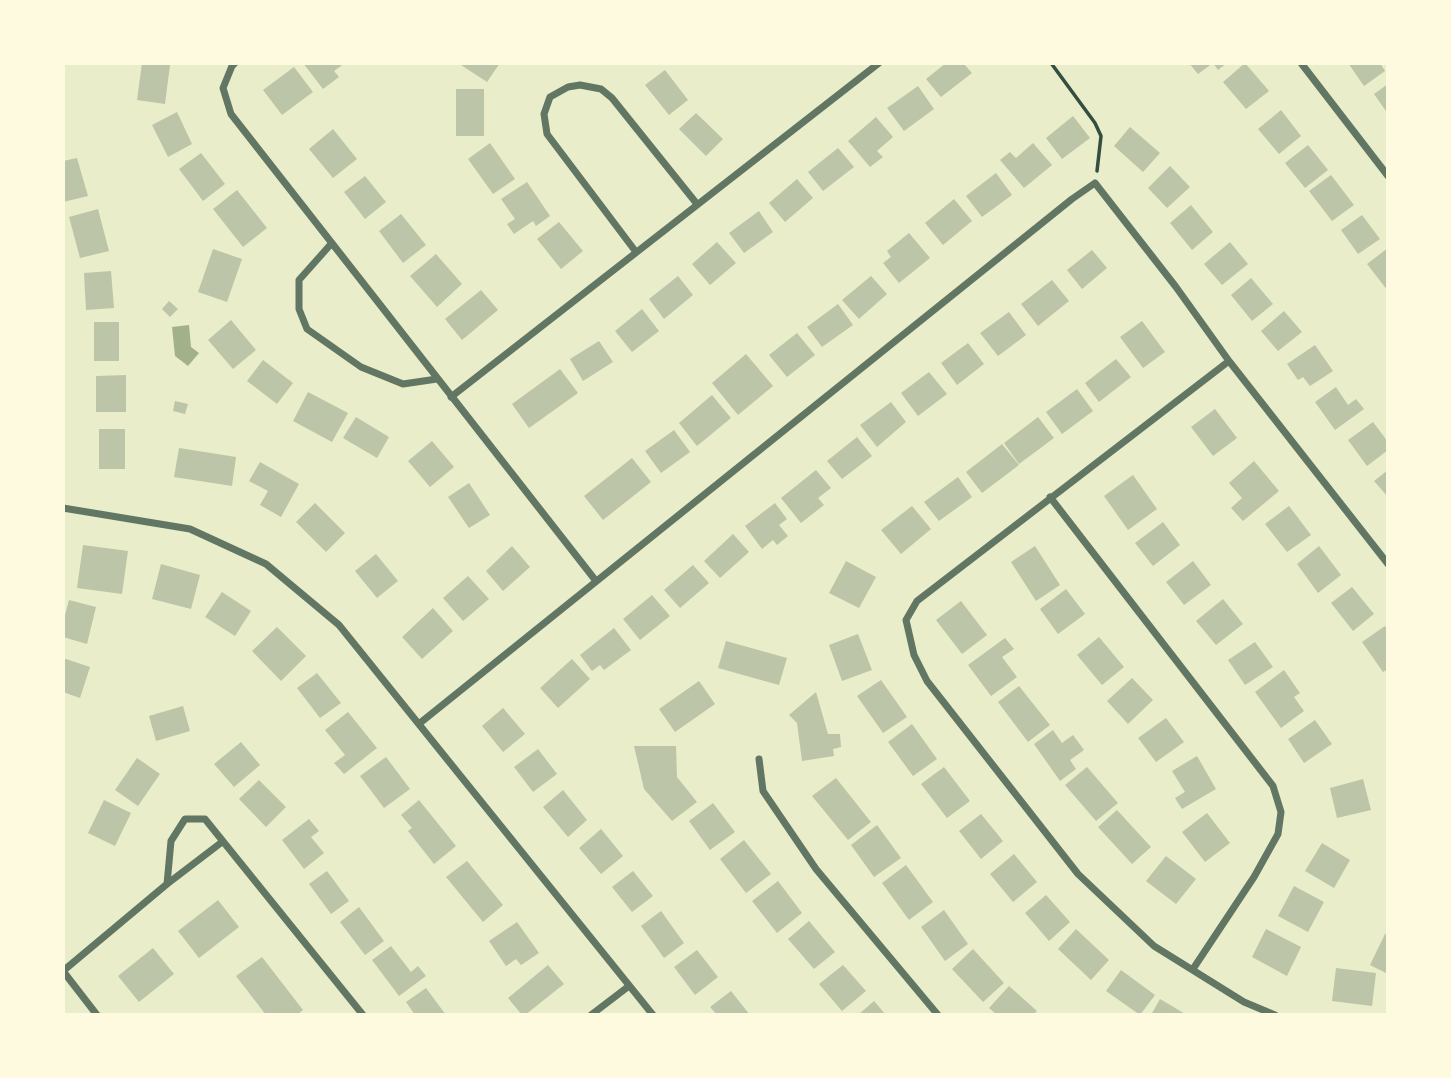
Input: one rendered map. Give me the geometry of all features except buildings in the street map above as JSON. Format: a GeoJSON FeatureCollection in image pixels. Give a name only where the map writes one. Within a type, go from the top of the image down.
{"type":"FeatureCollection","features":[{"type":"Feature","properties":{"kind":"street"},"geometry":{"type":"LineString","coordinates":[[235,63],[223,88],[231,114],[596,581]]}},
{"type":"Feature","properties":{"kind":"street"},"geometry":{"type":"LineString","coordinates":[[451,397],[878,63]]}},
{"type":"Feature","properties":{"kind":"street"},"geometry":{"type":"LineString","coordinates":[[1301,63],[1388,176]]}},
{"type":"Feature","properties":{"kind":"street"},"geometry":{"type":"LineString","coordinates":[[636,253],[547,134],[544,114],[550,97],[568,87],[580,85],[601,89],[612,97],[698,204]]}},
{"type":"Feature","properties":{"kind":"street"},"geometry":{"type":"LineString","coordinates":[[420,723],[1072,199],[1096,183],[1229,361],[1388,564]]}},
{"type":"Feature","properties":{"kind":"street"},"geometry":{"type":"LineString","coordinates":[[331,244],[299,280],[299,309],[307,329],[360,367],[403,384],[437,379]]}},
{"type":"Feature","properties":{"kind":"street"},"geometry":{"type":"LineString","coordinates":[[1229,361],[918,601],[906,620],[914,655],[928,681],[1078,874],[1154,946],[1244,1002],[1275,1015]]}},
{"type":"Feature","properties":{"kind":"street"},"geometry":{"type":"LineString","coordinates":[[1050,498],[1273,786],[1281,812],[1278,834],[1254,877],[1193,970]]}},
{"type":"Feature","properties":{"kind":"street"},"geometry":{"type":"LineString","coordinates":[[63,508],[190,529],[266,564],[339,625],[653,1015]]}},
{"type":"Feature","properties":{"kind":"street"},"geometry":{"type":"LineString","coordinates":[[759,759],[763,792],[816,869],[938,1015]]}},
{"type":"Feature","properties":{"kind":"street"},"geometry":{"type":"LineString","coordinates":[[167,884],[170,841],[185,819],[205,819],[363,1015]]}},
{"type":"Feature","properties":{"kind":"street"},"geometry":{"type":"LineString","coordinates":[[97,1015],[63,971],[222,842]]}},
{"type":"Feature","properties":{"kind":"street"},"geometry":{"type":"LineString","coordinates":[[591,1015],[629,986]]}},
{"type":"Feature","properties":{"kind":"path"},"geometry":{"type":"LineString","coordinates":[[1051,63],[1096,123],[1101,136],[1096,183]]}},
{"type":"Feature","properties":{"kind":"shaded area"},"geometry":{"type":"Polygon","coordinates":[[[189,325],[191,347],[199,353],[188,366],[175,356],[172,327],[189,325]]]}}]}
